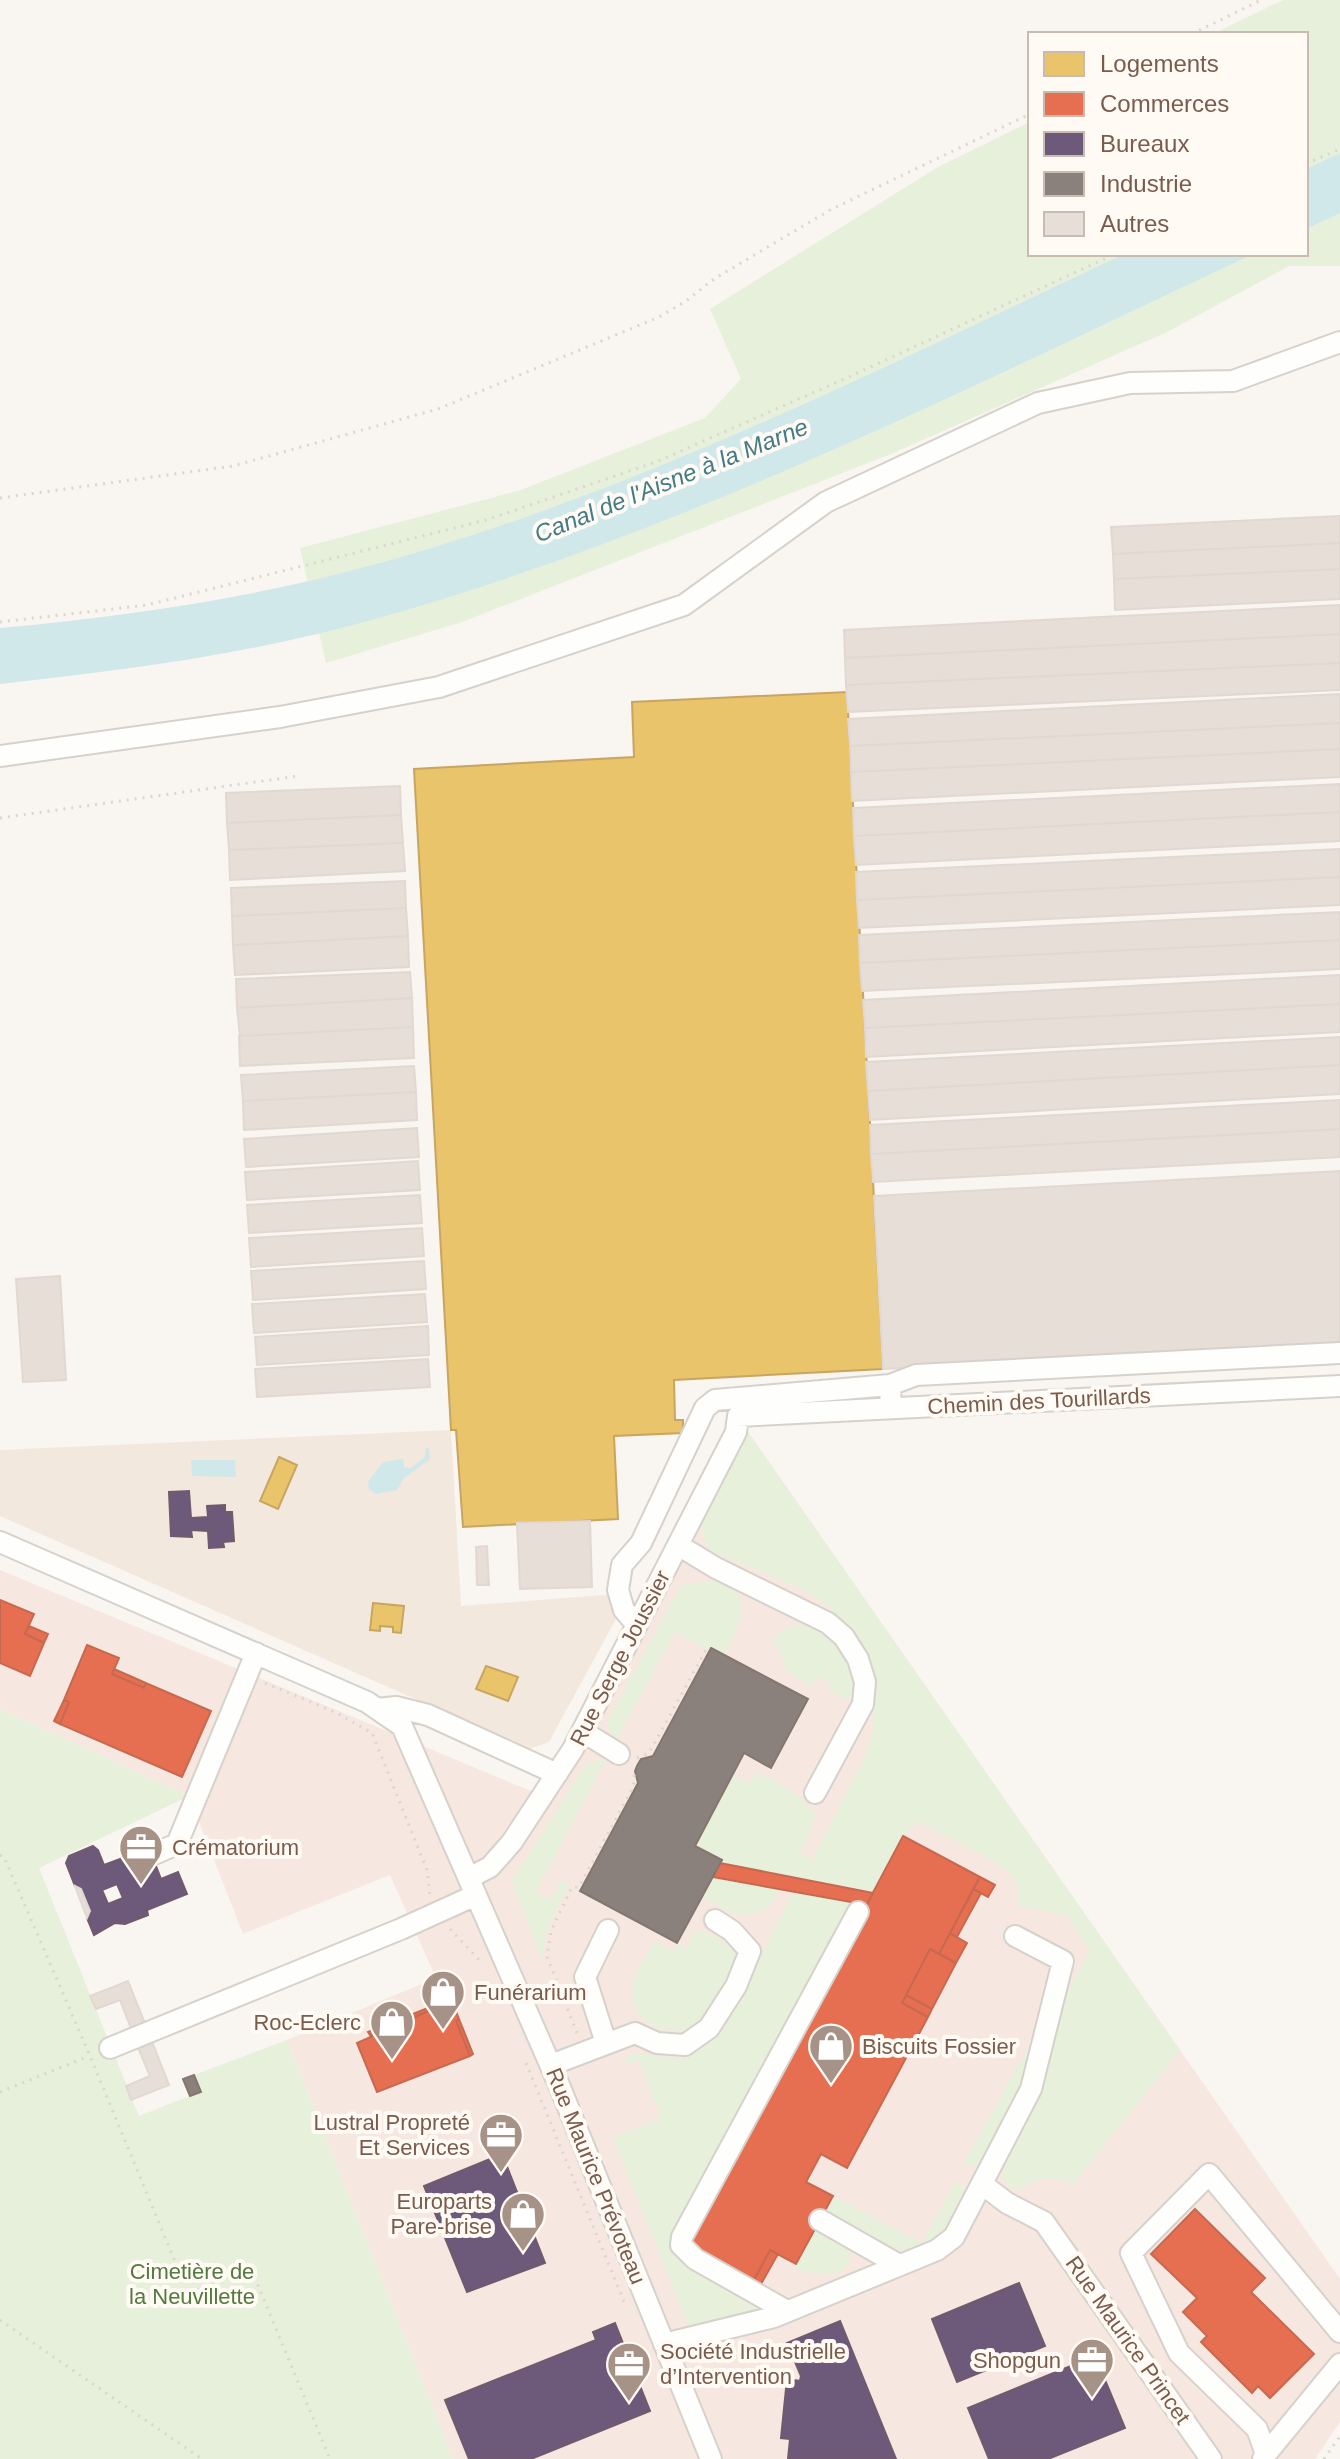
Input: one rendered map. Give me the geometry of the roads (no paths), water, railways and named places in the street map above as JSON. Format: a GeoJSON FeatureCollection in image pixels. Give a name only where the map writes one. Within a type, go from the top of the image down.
{"type":"FeatureCollection","features":[{"type":"Feature","properties":{"kind":"street"},"geometry":{"type":"LineString","coordinates":[[0,756],[280,717],[439,687],[684,605],[826,502],[1038,403],[1130,383],[1233,381],[1340,342]]}},
{"type":"Feature","properties":{"kind":"street"},"geometry":{"type":"LineString","coordinates":[[637,1625],[624,1610],[618,1590],[622,1565],[641,1543],[705,1408],[715,1400],[890,1385],[916,1375],[1340,1353]]}},
{"type":"Feature","properties":{"kind":"street"},"geometry":{"type":"LineString","coordinates":[[890,1385],[891,1408]]}},
{"type":"Feature","properties":{"kind":"street","name":"Chemin des Tourillards"},"geometry":{"type":"LineString","coordinates":[[738,1416],[1340,1386]]}},
{"type":"Feature","properties":{"kind":"street","name":"Rue Serge Joussier"},"geometry":{"type":"LineString","coordinates":[[472,1886],[512,1842],[582,1731],[736,1432],[738,1416]]}},
{"type":"Feature","properties":{"kind":"street"},"geometry":{"type":"LineString","coordinates":[[0,1542],[377,1709],[396,1707],[428,1715],[557,1774]]}},
{"type":"Feature","properties":{"kind":"street"},"geometry":{"type":"LineString","coordinates":[[678,1545],[716,1568],[828,1623],[844,1637],[858,1659],[865,1682],[863,1704],[815,1793]]}},
{"type":"Feature","properties":{"kind":"street"},"geometry":{"type":"LineString","coordinates":[[154,1854],[177,1844],[256,1653]]}},
{"type":"Feature","properties":{"kind":"street","name":"Rue Maurice Prévoteau"},"geometry":{"type":"LineString","coordinates":[[377,1709],[402,1726],[551,2065],[711,2459]]}},
{"type":"Feature","properties":{"kind":"street"},"geometry":{"type":"LineString","coordinates":[[582,1731],[619,1754]]}},
{"type":"Feature","properties":{"kind":"street"},"geometry":{"type":"LineString","coordinates":[[110,2048],[436,1913],[472,1886]]}},
{"type":"Feature","properties":{"kind":"street"},"geometry":{"type":"LineString","coordinates":[[787,2311],[695,2259],[681,2245],[682,2237],[858,1912]]}},
{"type":"Feature","properties":{"kind":"street"},"geometry":{"type":"LineString","coordinates":[[551,2065],[635,2033],[657,2043],[685,2045],[709,2028],[736,1986],[750,1951],[732,1931],[715,1920]]}},
{"type":"Feature","properties":{"kind":"street"},"geometry":{"type":"LineString","coordinates":[[606,2043],[585,1977],[608,1930]]}},
{"type":"Feature","properties":{"kind":"street"},"geometry":{"type":"LineString","coordinates":[[664,2344],[774,2317],[937,2250],[954,2237],[1031,2089],[1063,1961],[1015,1936]]}},
{"type":"Feature","properties":{"kind":"street"},"geometry":{"type":"LineString","coordinates":[[1265,2456],[1257,2429],[1179,2353],[1131,2253],[1209,2174],[1340,2332]]}},
{"type":"Feature","properties":{"kind":"street","name":"Rue Maurice Princet"},"geometry":{"type":"LineString","coordinates":[[982,2184],[1007,2203],[1044,2222],[1211,2459]]}},
{"type":"Feature","properties":{"kind":"street"},"geometry":{"type":"LineString","coordinates":[[820,2220],[899,2265]]}},
{"type":"Feature","properties":{"kind":"street"},"geometry":{"type":"LineString","coordinates":[[1265,2456],[1340,2364]]}},
{"type":"Feature","properties":{"kind":"water"},"geometry":{"type":"Polygon","coordinates":[[[1340,153],[1340,213],[1308,228],[1308,168],[1340,153]]]}},
{"type":"Feature","properties":{"kind":"water","name":"Canal de l'Aisne à la Marne"},"geometry":{"type":"Polygon","coordinates":[[[1120,256],[1249,256],[825,454],[606,543],[495,582],[382,617],[288,641],[145,666],[0,684],[0,628],[218,600],[346,572],[547,510],[645,472],[838,388],[1120,256]]]}},
{"type":"Feature","properties":{"kind":"water"},"geometry":{"type":"Polygon","coordinates":[[[426,1447],[430,1459],[403,1479],[397,1490],[376,1494],[369,1489],[368,1482],[383,1462],[403,1459],[404,1467],[411,1468],[425,1457],[426,1447]]]}},
{"type":"Feature","properties":{"kind":"water"},"geometry":{"type":"Polygon","coordinates":[[[191,1460],[235,1460],[236,1477],[192,1476],[191,1460]]]}},
{"type":"Feature","properties":{"kind":"place","name":"Crématorium"},"geometry":{"type":"Point","coordinates":[141,1886]}},
{"type":"Feature","properties":{"kind":"place","name":"Funérarium"},"geometry":{"type":"Point","coordinates":[443,2031]}},
{"type":"Feature","properties":{"kind":"place","name":"Roc-Eclerc"},"geometry":{"type":"Point","coordinates":[392,2061]}},
{"type":"Feature","properties":{"kind":"place","name":"Biscuits Fossier"},"geometry":{"type":"Point","coordinates":[831,2085]}},
{"type":"Feature","properties":{"kind":"place","name":"Lustral Propreté Et Services"},"geometry":{"type":"Point","coordinates":[501,2174]}},
{"type":"Feature","properties":{"kind":"place","name":"Europarts Pare-brise"},"geometry":{"type":"Point","coordinates":[523,2253]}},
{"type":"Feature","properties":{"kind":"place","name":"Shopgun"},"geometry":{"type":"Point","coordinates":[1092,2399]}},
{"type":"Feature","properties":{"kind":"place","name":"Société Industrielle d’Intervention"},"geometry":{"type":"Point","coordinates":[629,2403]}},
{"type":"Feature","properties":{"kind":"park label","name":"Cimetière de la Neuvillette"},"geometry":{"type":"Point","coordinates":[192,2284]}}]}
